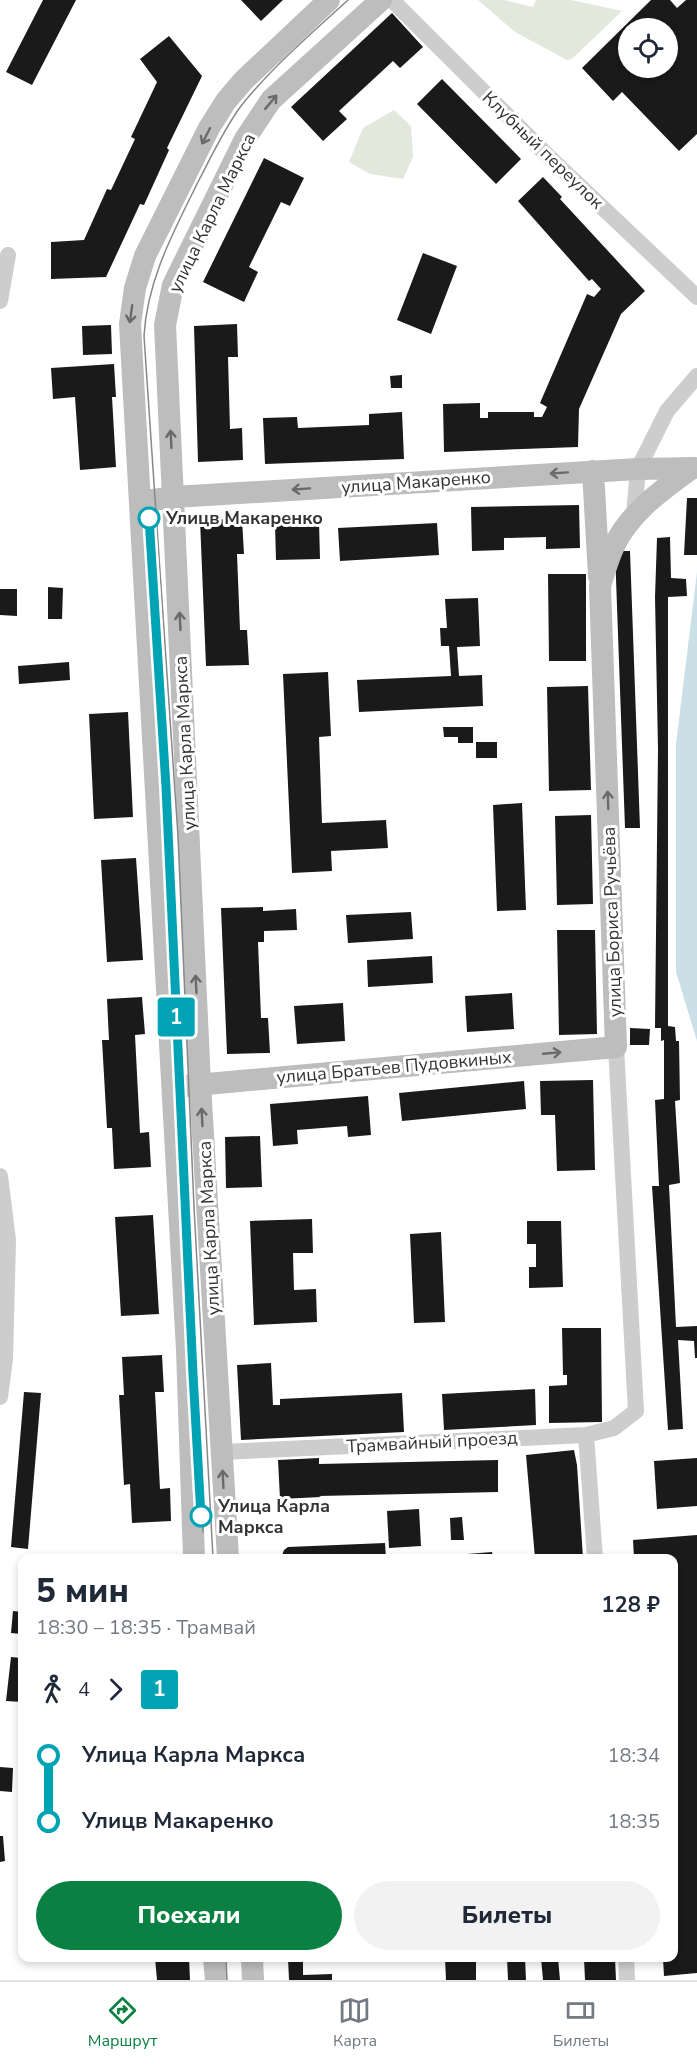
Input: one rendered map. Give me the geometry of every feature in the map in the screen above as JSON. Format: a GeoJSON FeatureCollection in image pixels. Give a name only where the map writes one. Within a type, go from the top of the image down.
{"type":"FeatureCollection","features":[{"type":"Feature","properties":{"kind":"main road","name":"улица Карла Маркса"},"geometry":{"type":"LineString","coordinates":[[194,1554],[187,1350],[130,324],[135,288],[145,256],[209,128],[226,101],[244,81],[329,0]]}},
{"type":"Feature","properties":{"kind":"main road","name":"улица Карла Маркса"},"geometry":{"type":"LineString","coordinates":[[228,1554],[201,1084],[165,325],[173,285],[245,139],[271,100],[381,0]]}},
{"type":"Feature","properties":{"kind":"main road","name":"улица Макаренко"},"geometry":{"type":"LineString","coordinates":[[140,502],[174,497],[593,471],[694,468]]}},
{"type":"Feature","properties":{"kind":"main road","name":"улица Бориса Ручьёва"},"geometry":{"type":"LineString","coordinates":[[616,1047],[600,586],[614,546],[634,515],[660,492],[694,468]]}},
{"type":"Feature","properties":{"kind":"main road"},"geometry":{"type":"LineString","coordinates":[[593,471],[600,586]]}},
{"type":"Feature","properties":{"kind":"main road","name":"улица Братьев Пудовкиных"},"geometry":{"type":"LineString","coordinates":[[172,1088],[616,1047]]}},
{"type":"Feature","properties":{"kind":"main road"},"geometry":{"type":"LineString","coordinates":[[214,1962],[216,1980]]}},
{"type":"Feature","properties":{"kind":"main road"},"geometry":{"type":"LineString","coordinates":[[252,1962],[253,1980]]}},
{"type":"Feature","properties":{"kind":"street","name":"Клубный переулок"},"geometry":{"type":"LineString","coordinates":[[392,0],[547,155],[697,297]]}},
{"type":"Feature","properties":{"kind":"street"},"geometry":{"type":"LineString","coordinates":[[0,301],[9,255]]}},
{"type":"Feature","properties":{"kind":"street"},"geometry":{"type":"LineString","coordinates":[[634,515],[638,469],[667,411],[697,376]]}},
{"type":"Feature","properties":{"kind":"street","name":"улица Бориса Ручьёва"},"geometry":{"type":"LineString","coordinates":[[616,1047],[636,1411]]}},
{"type":"Feature","properties":{"kind":"street"},"geometry":{"type":"LineString","coordinates":[[0,1176],[8,1240],[4,1359],[0,1397]]}},
{"type":"Feature","properties":{"kind":"street","name":"Трамвайный проезд"},"geometry":{"type":"LineString","coordinates":[[222,1452],[586,1435],[614,1428],[636,1411]]}},
{"type":"Feature","properties":{"kind":"street"},"geometry":{"type":"LineString","coordinates":[[586,1435],[595,1554]]}},
{"type":"Feature","properties":{"kind":"street"},"geometry":{"type":"LineString","coordinates":[[626,1962],[627,1980]]}},
{"type":"Feature","properties":{"kind":"shaded area"},"geometry":{"type":"Polygon","coordinates":[[[478,0],[504,0],[533,7],[536,0],[571,0],[622,11],[572,59],[567,60],[515,32],[478,0]]]}},
{"type":"Feature","properties":{"kind":"shaded area"},"geometry":{"type":"Polygon","coordinates":[[[394,110],[411,126],[413,157],[403,179],[370,174],[349,162],[363,128],[394,110]]]}},
{"type":"Feature","properties":{"kind":"shaded area"},"geometry":{"type":"Polygon","coordinates":[[[697,572],[697,1041],[676,972],[676,744],[697,572]]]}},
{"type":"Feature","properties":{"kind":"building"},"geometry":{"type":"Polygon","coordinates":[[[43,0],[76,0],[32,85],[6,72],[43,0]]]}},
{"type":"Feature","properties":{"kind":"building"},"geometry":{"type":"Polygon","coordinates":[[[241,0],[283,0],[261,21],[241,0]]]}},
{"type":"Feature","properties":{"kind":"building"},"geometry":{"type":"Polygon","coordinates":[[[651,0],[670,0],[677,8],[686,0],[697,0],[697,134],[679,151],[622,92],[613,101],[582,68],[618,33],[618,78],[678,78],[678,18],[633,18],[651,0]]]}},
{"type":"Feature","properties":{"kind":"building"},"geometry":{"type":"Polygon","coordinates":[[[392,13],[423,47],[400,68],[393,61],[339,111],[347,119],[323,141],[291,107],[392,13]]]}},
{"type":"Feature","properties":{"kind":"building"},"geometry":{"type":"Polygon","coordinates":[[[169,36],[202,76],[167,148],[169,150],[144,205],[140,204],[106,277],[51,279],[51,242],[84,240],[107,189],[111,190],[135,139],[131,137],[157,82],[140,59],[169,36]]]}},
{"type":"Feature","properties":{"kind":"building"},"geometry":{"type":"Polygon","coordinates":[[[442,79],[521,159],[496,184],[417,104],[442,79]]]}},
{"type":"Feature","properties":{"kind":"building"},"geometry":{"type":"Polygon","coordinates":[[[264,158],[304,178],[290,206],[281,202],[249,267],[258,272],[244,302],[203,282],[264,158]]]}},
{"type":"Feature","properties":{"kind":"building"},"geometry":{"type":"Polygon","coordinates":[[[543,177],[562,197],[560,199],[645,291],[621,314],[579,409],[578,447],[444,452],[443,404],[480,403],[480,418],[488,418],[488,412],[534,412],[534,417],[542,417],[547,407],[540,403],[587,294],[594,297],[601,289],[592,279],[589,281],[518,201],[543,177]]]}},
{"type":"Feature","properties":{"kind":"building"},"geometry":{"type":"Polygon","coordinates":[[[423,253],[457,266],[431,334],[397,320],[423,253]]]}},
{"type":"Feature","properties":{"kind":"building"},"geometry":{"type":"Polygon","coordinates":[[[237,324],[238,357],[228,357],[230,429],[242,428],[243,460],[198,462],[194,326],[237,324]]]}},
{"type":"Feature","properties":{"kind":"building"},"geometry":{"type":"Polygon","coordinates":[[[111,325],[112,354],[83,355],[82,326],[111,325]]]}},
{"type":"Feature","properties":{"kind":"building"},"geometry":{"type":"Polygon","coordinates":[[[114,364],[116,397],[112,397],[116,467],[80,470],[75,397],[53,399],[51,368],[114,364]]]}},
{"type":"Feature","properties":{"kind":"building"},"geometry":{"type":"Polygon","coordinates":[[[402,375],[402,388],[391,388],[390,376],[402,375]]]}},
{"type":"Feature","properties":{"kind":"building"},"geometry":{"type":"Polygon","coordinates":[[[402,412],[404,459],[265,464],[263,418],[297,417],[298,428],[369,425],[369,414],[402,412]]]}},
{"type":"Feature","properties":{"kind":"building"},"geometry":{"type":"Polygon","coordinates":[[[687,498],[697,498],[697,555],[684,555],[687,498]]]}},
{"type":"Feature","properties":{"kind":"building"},"geometry":{"type":"Polygon","coordinates":[[[579,505],[580,548],[546,549],[546,537],[504,538],[504,550],[472,551],[471,507],[579,505]]]}},
{"type":"Feature","properties":{"kind":"building"},"geometry":{"type":"Polygon","coordinates":[[[242,519],[244,554],[237,554],[240,630],[247,630],[249,665],[206,666],[200,520],[242,519]]]}},
{"type":"Feature","properties":{"kind":"building"},"geometry":{"type":"Polygon","coordinates":[[[319,522],[320,559],[276,560],[275,524],[319,522]]]}},
{"type":"Feature","properties":{"kind":"building"},"geometry":{"type":"Polygon","coordinates":[[[437,523],[439,555],[340,561],[338,528],[437,523]]]}},
{"type":"Feature","properties":{"kind":"building"},"geometry":{"type":"Polygon","coordinates":[[[670,537],[671,578],[686,579],[687,596],[668,597],[668,1026],[675,1027],[676,1041],[679,1041],[680,1100],[675,1101],[680,1183],[669,1185],[676,1327],[697,1326],[697,1358],[695,1358],[694,1341],[678,1340],[683,1429],[668,1430],[652,1186],[659,1186],[655,1100],[664,1099],[664,1040],[661,1041],[661,1028],[655,1028],[658,749],[655,597],[657,538],[670,537]]]}},
{"type":"Feature","properties":{"kind":"building"},"geometry":{"type":"Polygon","coordinates":[[[615,551],[630,551],[640,828],[625,828],[615,551]]]}},
{"type":"Feature","properties":{"kind":"building"},"geometry":{"type":"Polygon","coordinates":[[[548,574],[586,574],[586,661],[549,661],[548,574]]]}},
{"type":"Feature","properties":{"kind":"building"},"geometry":{"type":"Polygon","coordinates":[[[48,587],[63,588],[62,619],[48,619],[48,587]]]}},
{"type":"Feature","properties":{"kind":"building"},"geometry":{"type":"Polygon","coordinates":[[[0,589],[17,589],[17,616],[0,615],[0,589]]]}},
{"type":"Feature","properties":{"kind":"building"},"geometry":{"type":"Polygon","coordinates":[[[478,598],[480,646],[457,647],[459,676],[482,675],[483,706],[359,712],[357,680],[451,676],[449,646],[441,646],[440,628],[447,628],[445,599],[478,598]]]}},
{"type":"Feature","properties":{"kind":"building"},"geometry":{"type":"Polygon","coordinates":[[[69,662],[70,680],[19,684],[18,666],[69,662]]]}},
{"type":"Feature","properties":{"kind":"building"},"geometry":{"type":"Polygon","coordinates":[[[328,672],[331,736],[319,737],[322,823],[386,820],[388,848],[331,851],[332,871],[292,873],[283,674],[328,672]]]}},
{"type":"Feature","properties":{"kind":"building"},"geometry":{"type":"Polygon","coordinates":[[[588,686],[591,790],[549,791],[547,687],[588,686]]]}},
{"type":"Feature","properties":{"kind":"building"},"geometry":{"type":"Polygon","coordinates":[[[128,712],[133,817],[94,819],[89,714],[128,712]]]}},
{"type":"Feature","properties":{"kind":"building"},"geometry":{"type":"Polygon","coordinates":[[[443,727],[473,727],[473,743],[458,743],[458,737],[444,737],[443,727]]]}},
{"type":"Feature","properties":{"kind":"building"},"geometry":{"type":"Polygon","coordinates":[[[476,742],[497,742],[497,758],[476,758],[476,742]]]}},
{"type":"Feature","properties":{"kind":"building"},"geometry":{"type":"Polygon","coordinates":[[[522,803],[526,910],[497,911],[493,805],[522,803]]]}},
{"type":"Feature","properties":{"kind":"building"},"geometry":{"type":"Polygon","coordinates":[[[591,815],[593,904],[557,905],[555,816],[591,815]]]}},
{"type":"Feature","properties":{"kind":"building"},"geometry":{"type":"Polygon","coordinates":[[[136,858],[143,960],[107,962],[101,860],[136,858]]]}},
{"type":"Feature","properties":{"kind":"building"},"geometry":{"type":"Polygon","coordinates":[[[263,907],[263,911],[296,909],[297,930],[264,931],[264,942],[258,942],[261,1018],[268,1018],[270,1053],[227,1054],[221,908],[263,907]]]}},
{"type":"Feature","properties":{"kind":"building"},"geometry":{"type":"Polygon","coordinates":[[[411,912],[413,939],[348,943],[346,915],[411,912]]]}},
{"type":"Feature","properties":{"kind":"building"},"geometry":{"type":"Polygon","coordinates":[[[557,930],[595,930],[597,1034],[559,1035],[557,930]]]}},
{"type":"Feature","properties":{"kind":"building"},"geometry":{"type":"Polygon","coordinates":[[[432,956],[433,983],[368,987],[367,960],[432,956]]]}},
{"type":"Feature","properties":{"kind":"building"},"geometry":{"type":"Polygon","coordinates":[[[512,993],[514,1029],[467,1032],[465,996],[512,993]]]}},
{"type":"Feature","properties":{"kind":"building"},"geometry":{"type":"Polygon","coordinates":[[[142,997],[145,1034],[135,1035],[140,1133],[149,1132],[151,1167],[114,1169],[112,1128],[107,1128],[102,1040],[109,1040],[107,999],[142,997]]]}},
{"type":"Feature","properties":{"kind":"building"},"geometry":{"type":"Polygon","coordinates":[[[343,1003],[345,1041],[297,1044],[294,1006],[343,1003]]]}},
{"type":"Feature","properties":{"kind":"building"},"geometry":{"type":"Polygon","coordinates":[[[630,1028],[650,1029],[649,1045],[630,1045],[630,1028]]]}},
{"type":"Feature","properties":{"kind":"building"},"geometry":{"type":"Polygon","coordinates":[[[593,1080],[595,1170],[557,1171],[555,1115],[541,1115],[540,1081],[593,1080]]]}},
{"type":"Feature","properties":{"kind":"building"},"geometry":{"type":"Polygon","coordinates":[[[524,1081],[526,1109],[402,1121],[399,1093],[524,1081]]]}},
{"type":"Feature","properties":{"kind":"building"},"geometry":{"type":"Polygon","coordinates":[[[368,1096],[371,1135],[348,1137],[347,1126],[297,1130],[298,1144],[273,1146],[270,1104],[368,1096]]]}},
{"type":"Feature","properties":{"kind":"building"},"geometry":{"type":"Polygon","coordinates":[[[260,1136],[262,1187],[226,1188],[225,1137],[260,1136]]]}},
{"type":"Feature","properties":{"kind":"building"},"geometry":{"type":"Polygon","coordinates":[[[153,1215],[159,1314],[121,1316],[115,1217],[153,1215]]]}},
{"type":"Feature","properties":{"kind":"building"},"geometry":{"type":"Polygon","coordinates":[[[312,1219],[313,1253],[293,1253],[294,1290],[316,1289],[317,1322],[254,1325],[250,1221],[312,1219]]]}},
{"type":"Feature","properties":{"kind":"building"},"geometry":{"type":"Polygon","coordinates":[[[527,1221],[561,1221],[563,1287],[529,1288],[529,1267],[536,1267],[536,1244],[527,1244],[527,1221]]]}},
{"type":"Feature","properties":{"kind":"building"},"geometry":{"type":"Polygon","coordinates":[[[441,1232],[445,1322],[414,1323],[410,1234],[441,1232]]]}},
{"type":"Feature","properties":{"kind":"building"},"geometry":{"type":"Polygon","coordinates":[[[562,1328],[601,1328],[602,1422],[549,1423],[549,1386],[567,1385],[567,1375],[563,1375],[562,1328]]]}},
{"type":"Feature","properties":{"kind":"building"},"geometry":{"type":"Polygon","coordinates":[[[162,1355],[164,1392],[155,1392],[160,1489],[170,1488],[171,1521],[132,1523],[130,1484],[124,1485],[119,1395],[124,1395],[122,1357],[162,1355]]]}},
{"type":"Feature","properties":{"kind":"building"},"geometry":{"type":"Polygon","coordinates":[[[271,1363],[273,1405],[280,1405],[280,1399],[402,1393],[404,1432],[241,1440],[237,1365],[271,1363]]]}},
{"type":"Feature","properties":{"kind":"building"},"geometry":{"type":"Polygon","coordinates":[[[535,1389],[536,1425],[444,1430],[442,1394],[535,1389]]]}},
{"type":"Feature","properties":{"kind":"building"},"geometry":{"type":"Polygon","coordinates":[[[24,1392],[41,1393],[28,1549],[11,1547],[24,1392]]]}},
{"type":"Feature","properties":{"kind":"building"},"geometry":{"type":"Polygon","coordinates":[[[574,1450],[583,1554],[535,1554],[526,1455],[574,1450]]]}},
{"type":"Feature","properties":{"kind":"building"},"geometry":{"type":"Polygon","coordinates":[[[319,1458],[319,1464],[498,1460],[498,1492],[280,1499],[278,1460],[319,1458]]]}},
{"type":"Feature","properties":{"kind":"building"},"geometry":{"type":"Polygon","coordinates":[[[697,1458],[697,1506],[657,1509],[654,1461],[697,1458]]]}},
{"type":"Feature","properties":{"kind":"building"},"geometry":{"type":"Polygon","coordinates":[[[419,1509],[421,1546],[389,1548],[387,1511],[419,1509]]]}},
{"type":"Feature","properties":{"kind":"building"},"geometry":{"type":"Polygon","coordinates":[[[462,1517],[464,1540],[451,1540],[450,1518],[462,1517]]]}},
{"type":"Feature","properties":{"kind":"building"},"geometry":{"type":"Polygon","coordinates":[[[697,1535],[697,1973],[664,1976],[663,1962],[678,1962],[678,1554],[634,1554],[633,1540],[697,1535]]]}},
{"type":"Feature","properties":{"kind":"building"},"geometry":{"type":"Polygon","coordinates":[[[385,1543],[386,1554],[282,1554],[288,1547],[385,1543]]]}},
{"type":"Feature","properties":{"kind":"building"},"geometry":{"type":"Polygon","coordinates":[[[492,1552],[492,1554],[467,1554],[492,1552]]]}},
{"type":"Feature","properties":{"kind":"building"},"geometry":{"type":"Polygon","coordinates":[[[13,1611],[18,1612],[18,1634],[11,1633],[13,1611]]]}},
{"type":"Feature","properties":{"kind":"building"},"geometry":{"type":"Polygon","coordinates":[[[11,1657],[18,1658],[18,1702],[6,1701],[11,1657]]]}},
{"type":"Feature","properties":{"kind":"building"},"geometry":{"type":"Polygon","coordinates":[[[0,1767],[13,1768],[12,1792],[0,1791],[0,1767]]]}},
{"type":"Feature","properties":{"kind":"building"},"geometry":{"type":"Polygon","coordinates":[[[0,1836],[3,1836],[5,1861],[0,1862],[0,1836]]]}},
{"type":"Feature","properties":{"kind":"building"},"geometry":{"type":"Polygon","coordinates":[[[155,1962],[189,1962],[190,1980],[157,1980],[155,1962]]]}},
{"type":"Feature","properties":{"kind":"building"},"geometry":{"type":"Polygon","coordinates":[[[288,1962],[303,1962],[303,1975],[332,1974],[332,1980],[289,1980],[288,1962]]]}},
{"type":"Feature","properties":{"kind":"building"},"geometry":{"type":"Polygon","coordinates":[[[445,1962],[476,1962],[476,1980],[446,1980],[445,1962]]]}},
{"type":"Feature","properties":{"kind":"building"},"geometry":{"type":"Polygon","coordinates":[[[507,1962],[525,1962],[526,1980],[508,1980],[507,1962]]]}},
{"type":"Feature","properties":{"kind":"building"},"geometry":{"type":"Polygon","coordinates":[[[541,1962],[558,1962],[560,1980],[543,1980],[541,1962]]]}},
{"type":"Feature","properties":{"kind":"building"},"geometry":{"type":"Polygon","coordinates":[[[584,1962],[615,1962],[616,1980],[585,1980],[584,1962]]]}},
{"type":"Feature","properties":{"kind":"tram line"},"geometry":{"type":"LineString","coordinates":[[213,1554],[194,1207],[178,836],[144,336],[150,295],[163,256],[229,124],[241,106],[266,78],[348,0]]}},
{"type":"Feature","properties":{"kind":"tram line","name":"1"},"geometry":{"type":"LineString","coordinates":[[149,518],[166,787],[201,1516]]}},
{"type":"Feature","properties":{"kind":"tram line"},"geometry":{"type":"LineString","coordinates":[[165,777],[177,1022]]}},
{"type":"Feature","properties":{"kind":"tram line"},"geometry":{"type":"LineString","coordinates":[[187,1250],[203,1532]]}},
{"type":"Feature","properties":{"kind":"tram line"},"geometry":{"type":"LineString","coordinates":[[226,1962],[227,1980]]}},
{"type":"Feature","properties":{"kind":"place","name":"Улицв Макаренко"},"geometry":{"type":"Point","coordinates":[149,518]}},
{"type":"Feature","properties":{"kind":"place","name":"Улица Карла Маркса"},"geometry":{"type":"Point","coordinates":[201,1516]}}]}
